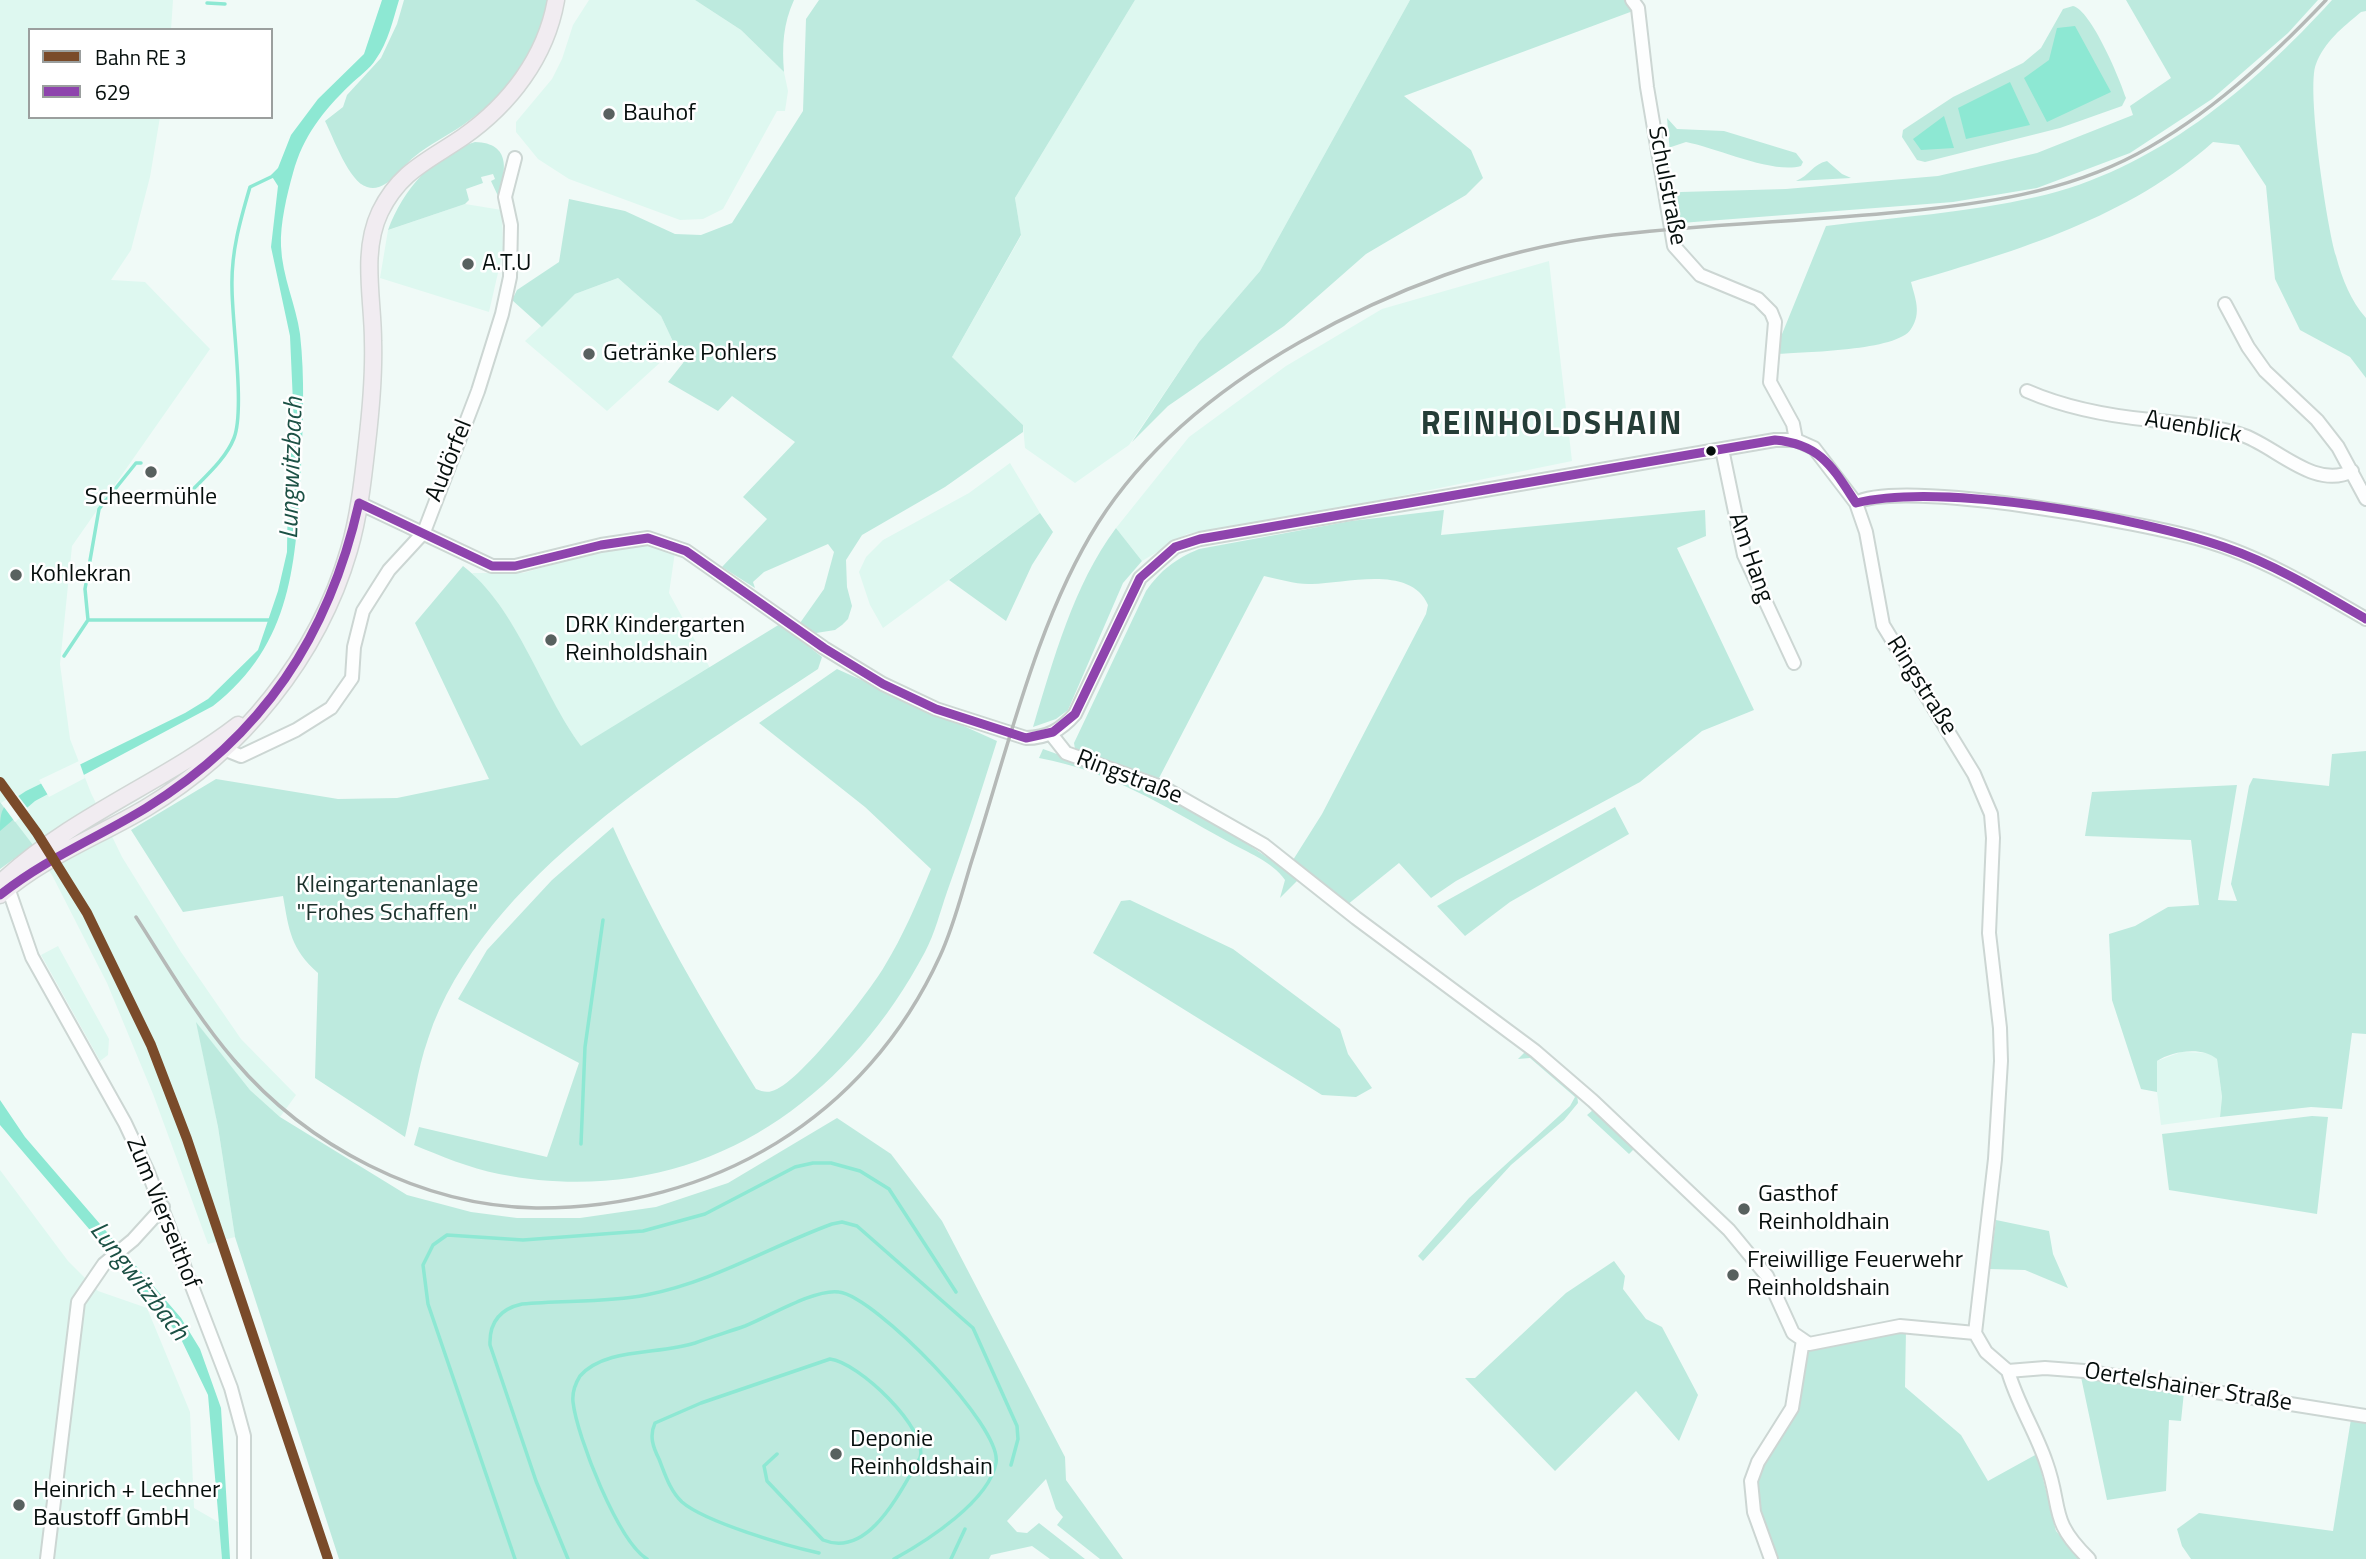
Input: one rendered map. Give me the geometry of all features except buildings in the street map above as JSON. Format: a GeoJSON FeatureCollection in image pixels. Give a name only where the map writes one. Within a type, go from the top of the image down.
{"type":"FeatureCollection","features":[{"type":"Feature","properties":{"kind":"main road"},"geometry":{"type":"LineString","coordinates":[[3,887],[146,808],[226,750],[271,696],[323,619],[350,548],[359,503],[373,383],[369,293],[371,239],[380,212],[396,186],[423,160],[463,137],[502,105],[529,71],[548,37],[556,0]]}},
{"type":"Feature","properties":{"kind":"main road"},"geometry":{"type":"LineString","coordinates":[[3,887],[50,841],[214,744],[271,696]]}},
{"type":"Feature","properties":{"kind":"street","name":"Schulstraße"},"geometry":{"type":"LineString","coordinates":[[1632,0],[1638,8],[1647,87],[1674,246],[1688,265],[1700,275],[1758,299],[1771,312],[1775,322],[1770,382],[1793,424],[1796,440]]}},
{"type":"Feature","properties":{"kind":"street","name":"Audörfel"},"geometry":{"type":"LineString","coordinates":[[226,750],[241,756],[296,730],[331,708],[352,678],[354,647],[363,611],[389,570],[424,532],[478,391],[502,314],[510,277],[511,254],[511,225],[505,197],[515,158]]}},
{"type":"Feature","properties":{"kind":"street"},"geometry":{"type":"LineString","coordinates":[[2225,304],[2248,347],[2265,371],[2327,431],[2366,499]]}},
{"type":"Feature","properties":{"kind":"street","name":"Auenblick"},"geometry":{"type":"LineString","coordinates":[[2027,391],[2059,405],[2192,424],[2243,435],[2314,472],[2334,476],[2352,471]]}},
{"type":"Feature","properties":{"kind":"street","name":"Ringstraße"},"geometry":{"type":"LineString","coordinates":[[1803,1340],[1793,1333],[1767,1276],[1729,1230],[1593,1101],[1535,1051],[1356,918],[1264,845],[1164,788],[1066,753],[1051,734],[1075,715],[1140,578],[1175,547],[1200,539],[1775,440],[1796,440],[1821,454],[1856,503],[1867,532],[1883,625],[1974,774],[1987,801],[1993,826],[1989,933],[2001,1061],[1996,1159],[1975,1333]]}},
{"type":"Feature","properties":{"kind":"street","name":"Am Hang"},"geometry":{"type":"LineString","coordinates":[[1722,449],[1744,555],[1794,663]]}},
{"type":"Feature","properties":{"kind":"street"},"geometry":{"type":"LineString","coordinates":[[1856,503],[1881,495],[1943,495],[2132,524],[2203,539],[2251,557],[2366,619]]}},
{"type":"Feature","properties":{"kind":"street"},"geometry":{"type":"LineString","coordinates":[[359,503],[492,566],[514,566],[601,545],[648,538],[686,551],[824,648],[883,684],[936,709],[1026,738],[1051,734]]}},
{"type":"Feature","properties":{"kind":"street","name":"Zum Vierseithof"},"geometry":{"type":"LineString","coordinates":[[3,887],[32,957],[125,1123],[163,1207],[231,1388],[244,1436],[244,1559]]}},
{"type":"Feature","properties":{"kind":"street"},"geometry":{"type":"LineString","coordinates":[[47,1559],[78,1301],[104,1264],[133,1240],[163,1207]]}},
{"type":"Feature","properties":{"kind":"street"},"geometry":{"type":"LineString","coordinates":[[1771,1559],[1754,1511],[1751,1481],[1758,1462],[1792,1408],[1803,1340],[1809,1343],[1900,1325],[1975,1333],[1986,1352],[2008,1371],[2014,1392],[2046,1461],[2062,1527],[2089,1559]]}},
{"type":"Feature","properties":{"kind":"street","name":"Oertelshainer Straße"},"geometry":{"type":"LineString","coordinates":[[2008,1371],[2045,1368],[2084,1371],[2366,1416]]}},
{"type":"Feature","properties":{"kind":"shaded area"},"geometry":{"type":"Polygon","coordinates":[[[0,0],[173,0],[171,28],[28,28],[28,119],[160,119],[150,177],[131,250],[111,280],[145,282],[210,349],[72,546],[60,664],[70,739],[91,793],[122,857],[181,952],[241,1039],[296,1095],[280,1117],[250,1090],[197,1024],[218,1127],[235,1237],[208,1244],[153,1094],[107,983],[52,875],[0,802],[0,0]]]}},
{"type":"Feature","properties":{"kind":"shaded area"},"geometry":{"type":"Polygon","coordinates":[[[589,0],[695,0],[741,30],[784,72],[788,91],[785,111],[777,111],[723,209],[703,219],[680,220],[569,179],[538,159],[516,132],[516,122],[552,79],[573,25],[589,0]]]}},
{"type":"Feature","properties":{"kind":"shaded area"},"geometry":{"type":"Polygon","coordinates":[[[1135,0],[1410,0],[1260,271],[1199,342],[1129,445],[1075,483],[1025,448],[1023,425],[952,357],[1021,236],[1015,198],[1135,0]]]}},
{"type":"Feature","properties":{"kind":"shaded area"},"geometry":{"type":"Polygon","coordinates":[[[465,204],[502,210],[503,251],[489,312],[380,278],[388,230],[465,204]]]}},
{"type":"Feature","properties":{"kind":"shaded area"},"geometry":{"type":"Polygon","coordinates":[[[1549,261],[1572,461],[1376,501],[1187,534],[1142,561],[1116,528],[1189,437],[1286,366],[1382,309],[1549,261]]]}},
{"type":"Feature","properties":{"kind":"shaded area"},"geometry":{"type":"Polygon","coordinates":[[[618,278],[661,316],[676,348],[607,411],[525,341],[575,294],[618,278]]]}},
{"type":"Feature","properties":{"kind":"shaded area"},"geometry":{"type":"Polygon","coordinates":[[[1010,463],[1040,513],[883,628],[870,605],[859,572],[866,557],[883,540],[969,493],[1010,463]]]}},
{"type":"Feature","properties":{"kind":"shaded area"},"geometry":{"type":"Polygon","coordinates":[[[643,545],[675,552],[669,593],[710,668],[581,747],[567,728],[509,621],[472,573],[523,573],[600,551],[643,545]]]}},
{"type":"Feature","properties":{"kind":"shaded area"},"geometry":{"type":"Polygon","coordinates":[[[58,946],[109,1039],[108,1055],[100,1061],[41,955],[58,946]]]}},
{"type":"Feature","properties":{"kind":"shaded area"},"geometry":{"type":"Polygon","coordinates":[[[2181,1052],[2211,1053],[2217,1059],[2222,1097],[2220,1117],[2161,1125],[2155,1075],[2157,1061],[2181,1052]]]}},
{"type":"Feature","properties":{"kind":"shaded area"},"geometry":{"type":"Polygon","coordinates":[[[0,1170],[68,1261],[98,1291],[147,1308],[190,1412],[194,1508],[220,1523],[222,1559],[0,1559],[0,1170]]]}},
{"type":"Feature","properties":{"kind":"green space"},"geometry":{"type":"Polygon","coordinates":[[[404,0],[548,0],[528,55],[494,100],[463,125],[414,157],[387,183],[374,188],[367,187],[354,177],[348,168],[325,121],[343,107],[347,95],[381,58],[397,24],[404,0]]]}},
{"type":"Feature","properties":{"kind":"green space"},"geometry":{"type":"Polygon","coordinates":[[[695,0],[794,0],[784,35],[784,72],[741,30],[695,0]]]}},
{"type":"Feature","properties":{"kind":"green space"},"geometry":{"type":"Polygon","coordinates":[[[819,0],[1135,0],[1015,198],[1021,235],[952,357],[1023,425],[1023,432],[945,487],[862,535],[846,560],[847,587],[852,606],[848,619],[835,630],[816,633],[800,623],[824,589],[834,552],[828,544],[764,572],[753,582],[755,588],[722,567],[767,519],[743,497],[795,442],[732,396],[718,411],[668,382],[683,363],[661,316],[618,278],[575,294],[542,327],[512,300],[517,290],[559,262],[569,199],[625,211],[675,234],[701,235],[732,223],[803,111],[806,19],[819,0]]]}},
{"type":"Feature","properties":{"kind":"green space"},"geometry":{"type":"Polygon","coordinates":[[[1410,0],[1624,0],[1633,11],[1404,96],[1471,150],[1483,178],[1466,195],[1366,254],[1284,326],[1168,406],[1132,442],[1199,342],[1260,271],[1410,0]]]}},
{"type":"Feature","properties":{"kind":"green space"},"geometry":{"type":"Polygon","coordinates":[[[2126,0],[2318,0],[2288,33],[2212,99],[2130,153],[2037,188],[1953,202],[1681,223],[1677,193],[1681,192],[1786,189],[1938,176],[2037,153],[2133,115],[2130,106],[2171,78],[2126,0]]]}},
{"type":"Feature","properties":{"kind":"green space"},"geometry":{"type":"Polygon","coordinates":[[[2332,0],[2366,0],[2366,11],[2347,24],[2324,48],[2316,64],[2314,100],[2319,158],[2332,240],[2348,289],[2366,318],[2366,378],[2350,357],[2300,330],[2275,279],[2266,186],[2239,145],[2213,142],[2181,168],[2109,211],[2031,244],[1911,282],[1917,306],[1916,317],[1911,329],[1903,336],[1888,342],[1849,349],[1777,354],[1780,339],[1826,226],[1958,211],[2036,197],[2079,185],[2121,167],[2161,146],[2235,94],[2269,64],[2332,0]]]}},
{"type":"Feature","properties":{"kind":"green space"},"geometry":{"type":"Polygon","coordinates":[[[2073,6],[2088,19],[2104,46],[2126,98],[2122,106],[2060,128],[1925,162],[1917,160],[1902,137],[1903,130],[1953,97],[2023,63],[2041,48],[2063,9],[2073,6]]]}},
{"type":"Feature","properties":{"kind":"green space"},"geometry":{"type":"Polygon","coordinates":[[[1667,118],[1677,129],[1724,131],[1796,153],[1803,162],[1801,166],[1789,168],[1760,164],[1686,142],[1671,147],[1670,153],[1667,118]]]}},
{"type":"Feature","properties":{"kind":"green space"},"geometry":{"type":"Polygon","coordinates":[[[475,142],[495,147],[501,153],[504,169],[498,196],[491,181],[495,179],[493,174],[481,177],[483,183],[466,189],[469,200],[465,204],[388,230],[402,201],[421,176],[446,155],[475,142]]]}},
{"type":"Feature","properties":{"kind":"green space"},"geometry":{"type":"Polygon","coordinates":[[[1827,161],[1851,178],[1796,181],[1818,165],[1827,161]]]}},
{"type":"Feature","properties":{"kind":"green space"},"geometry":{"type":"Polygon","coordinates":[[[1444,510],[1441,535],[1705,510],[1706,536],[1677,548],[1754,710],[1702,731],[1640,782],[1456,881],[1431,898],[1399,863],[1347,905],[1293,860],[1322,814],[1426,614],[1428,605],[1419,592],[1407,584],[1376,579],[1306,584],[1264,576],[1158,780],[1075,749],[1074,743],[1146,591],[1163,571],[1176,561],[1199,549],[1351,521],[1444,510]]]}},
{"type":"Feature","properties":{"kind":"green space"},"geometry":{"type":"Polygon","coordinates":[[[1040,513],[1053,532],[1032,565],[1006,621],[949,580],[1040,513]]]}},
{"type":"Feature","properties":{"kind":"green space"},"geometry":{"type":"Polygon","coordinates":[[[1116,528],[1142,561],[1123,583],[1068,710],[1056,719],[1033,727],[1076,598],[1101,550],[1116,528]]]}},
{"type":"Feature","properties":{"kind":"green space","name":"Kleingartenanlage \"Frohes Schaffen\""},"geometry":{"type":"Polygon","coordinates":[[[463,566],[482,583],[499,604],[581,746],[780,624],[822,657],[818,669],[707,742],[592,827],[539,874],[493,925],[455,980],[428,1039],[405,1137],[315,1078],[318,973],[302,956],[293,939],[283,896],[183,912],[131,830],[216,779],[338,799],[397,798],[489,779],[415,623],[463,566]]]}},
{"type":"Feature","properties":{"kind":"green space"},"geometry":{"type":"Polygon","coordinates":[[[837,669],[997,741],[929,945],[890,1010],[848,1060],[801,1103],[750,1138],[693,1163],[632,1178],[567,1182],[499,1174],[466,1165],[414,1145],[419,1127],[547,1157],[579,1063],[458,999],[487,950],[552,880],[613,827],[680,961],[756,1089],[770,1092],[783,1085],[815,1056],[884,967],[904,931],[931,869],[865,807],[759,723],[837,669]]]}},
{"type":"Feature","properties":{"kind":"green space"},"geometry":{"type":"Polygon","coordinates":[[[1043,749],[1176,804],[1238,838],[1298,880],[1280,898],[1285,880],[1266,862],[1114,781],[1039,758],[1043,749]]]}},
{"type":"Feature","properties":{"kind":"green space"},"geometry":{"type":"Polygon","coordinates":[[[2366,751],[2366,1034],[2352,1033],[2342,1109],[2311,1107],[2220,1117],[2222,1097],[2217,1059],[2195,1051],[2171,1055],[2157,1061],[2157,1092],[2141,1089],[2112,1000],[2109,934],[2135,926],[2168,907],[2199,905],[2191,840],[2085,836],[2092,792],[2237,785],[2218,900],[2237,901],[2231,884],[2249,786],[2253,778],[2329,786],[2332,754],[2366,751]]]}},
{"type":"Feature","properties":{"kind":"green space"},"geometry":{"type":"Polygon","coordinates":[[[0,802],[33,845],[0,869],[0,802]]]}},
{"type":"Feature","properties":{"kind":"green space"},"geometry":{"type":"Polygon","coordinates":[[[1615,807],[1629,834],[1510,902],[1465,936],[1437,906],[1615,807]]]}},
{"type":"Feature","properties":{"kind":"green space"},"geometry":{"type":"Polygon","coordinates":[[[1130,900],[1233,949],[1340,1029],[1348,1054],[1372,1088],[1356,1097],[1322,1095],[1093,953],[1121,901],[1130,900]]]}},
{"type":"Feature","properties":{"kind":"green space"},"geometry":{"type":"Polygon","coordinates":[[[196,1022],[250,1090],[280,1117],[407,1195],[471,1212],[517,1218],[580,1218],[656,1207],[728,1183],[837,1118],[891,1154],[942,1221],[1065,1457],[1066,1480],[1123,1559],[1100,1559],[1057,1525],[1063,1517],[1056,1509],[1046,1479],[1007,1521],[1017,1532],[1027,1533],[1039,1523],[1085,1559],[1050,1559],[1032,1546],[991,1555],[989,1559],[339,1559],[235,1237],[218,1127],[196,1022]]]}},
{"type":"Feature","properties":{"kind":"green space"},"geometry":{"type":"Polygon","coordinates":[[[1526,1051],[1577,1094],[1578,1103],[1564,1120],[1511,1165],[1423,1261],[1418,1256],[1469,1198],[1570,1106],[1575,1097],[1530,1058],[1518,1059],[1526,1051]]]}},
{"type":"Feature","properties":{"kind":"green space"},"geometry":{"type":"Polygon","coordinates":[[[1593,1110],[1634,1149],[1629,1154],[1587,1115],[1593,1110]]]}},
{"type":"Feature","properties":{"kind":"green space"},"geometry":{"type":"Polygon","coordinates":[[[2312,1116],[2328,1117],[2317,1214],[2169,1190],[2162,1134],[2312,1116]]]}},
{"type":"Feature","properties":{"kind":"green space"},"geometry":{"type":"Polygon","coordinates":[[[1996,1220],[2049,1231],[2053,1254],[2068,1288],[2025,1270],[1989,1269],[1996,1220]]]}},
{"type":"Feature","properties":{"kind":"green space"},"geometry":{"type":"Polygon","coordinates":[[[1614,1261],[1625,1276],[1623,1289],[1646,1319],[1662,1327],[1698,1395],[1679,1441],[1636,1391],[1555,1471],[1465,1378],[1475,1378],[1566,1293],[1614,1261]]]}},
{"type":"Feature","properties":{"kind":"green space"},"geometry":{"type":"Polygon","coordinates":[[[1906,1330],[1905,1387],[1961,1435],[1988,1481],[2037,1454],[2056,1531],[2081,1559],[1776,1559],[1755,1496],[1759,1470],[1797,1408],[1807,1353],[1811,1349],[1906,1330]]]}},
{"type":"Feature","properties":{"kind":"green space"},"geometry":{"type":"Polygon","coordinates":[[[2081,1377],[2184,1392],[2181,1421],[2169,1420],[2166,1491],[2107,1500],[2081,1377]]]}},
{"type":"Feature","properties":{"kind":"green space"},"geometry":{"type":"Polygon","coordinates":[[[2351,1419],[2366,1421],[2366,1559],[2191,1559],[2182,1546],[2177,1529],[2199,1513],[2333,1531],[2351,1419]]]}},
{"type":"Feature","properties":{"kind":"water","name":"Lungwitzbach"},"geometry":{"type":"Polygon","coordinates":[[[382,0],[399,0],[384,45],[373,63],[331,105],[308,136],[297,160],[284,209],[282,257],[300,334],[303,418],[292,568],[275,628],[260,656],[240,682],[213,706],[35,801],[0,831],[3,810],[13,799],[185,713],[208,699],[258,650],[278,591],[287,552],[288,478],[294,425],[290,336],[271,247],[278,186],[271,175],[278,168],[291,135],[318,99],[364,54],[382,0]]]}},
{"type":"Feature","properties":{"kind":"water"},"geometry":{"type":"Polygon","coordinates":[[[2075,26],[2111,92],[2047,122],[2024,78],[2049,60],[2057,28],[2075,26]]]}},
{"type":"Feature","properties":{"kind":"water"},"geometry":{"type":"Polygon","coordinates":[[[2010,82],[2030,125],[1966,139],[1958,108],[2010,82]]]}},
{"type":"Feature","properties":{"kind":"water"},"geometry":{"type":"Polygon","coordinates":[[[1944,116],[1954,148],[1921,150],[1913,139],[1944,116]]]}},
{"type":"Feature","properties":{"kind":"water","name":"Lungwitzbach"},"geometry":{"type":"Polygon","coordinates":[[[0,1100],[25,1137],[181,1318],[200,1349],[221,1408],[230,1559],[222,1559],[208,1395],[180,1337],[0,1125],[0,1100]]]}},
{"type":"Feature","properties":{"kind":"pier"},"geometry":{"type":"Polygon","coordinates":[[[79,761],[85,778],[49,797],[39,780],[79,761]]]}},
{"type":"Feature","properties":{"kind":"pier"},"geometry":{"type":"Polygon","coordinates":[[[16,793],[29,810],[15,822],[1,803],[16,793]]]}},
{"type":"Feature","properties":{"kind":"waterway"},"geometry":{"type":"LineString","coordinates":[[207,3],[225,4]]}},
{"type":"Feature","properties":{"kind":"waterway"},"geometry":{"type":"LineString","coordinates":[[186,497],[219,462],[234,438],[238,408],[232,288],[235,249],[250,187],[273,176]]}},
{"type":"Feature","properties":{"kind":"waterway"},"geometry":{"type":"LineString","coordinates":[[64,656],[88,620],[85,589],[99,509],[136,463],[141,463]]}},
{"type":"Feature","properties":{"kind":"waterway"},"geometry":{"type":"LineString","coordinates":[[88,620],[271,620]]}},
{"type":"Feature","properties":{"kind":"waterway"},"geometry":{"type":"LineString","coordinates":[[581,1144],[585,1047],[603,920]]}},
{"type":"Feature","properties":{"kind":"waterway"},"geometry":{"type":"LineString","coordinates":[[515,1559],[428,1304],[423,1265],[433,1245],[447,1235],[523,1240],[643,1231],[705,1214],[795,1167],[831,1163],[860,1171],[889,1189],[956,1292]]}},
{"type":"Feature","properties":{"kind":"waterway"},"geometry":{"type":"LineString","coordinates":[[568,1559],[536,1481],[490,1345],[491,1330],[497,1318],[508,1309],[522,1304],[615,1299],[671,1289],[718,1273],[832,1224],[842,1222],[857,1226],[973,1328],[1017,1426],[1018,1439],[1011,1465]]}},
{"type":"Feature","properties":{"kind":"waterway"},"geometry":{"type":"LineString","coordinates":[[647,1559],[636,1549],[612,1511],[582,1439],[573,1402],[574,1388],[580,1376],[604,1360],[695,1343],[829,1292],[839,1292],[857,1299],[907,1339],[959,1394],[980,1422],[993,1446],[996,1463],[982,1492],[939,1531],[894,1559]]}},
{"type":"Feature","properties":{"kind":"waterway"},"geometry":{"type":"LineString","coordinates":[[777,1454],[764,1466],[767,1481],[823,1540],[840,1543],[855,1540],[869,1531],[893,1503],[920,1458],[920,1446],[914,1431],[903,1415],[873,1384],[842,1363],[830,1359],[701,1403],[655,1423],[652,1437],[655,1450],[671,1488],[682,1502],[693,1510],[727,1525],[819,1553]]}},
{"type":"Feature","properties":{"kind":"waterway"},"geometry":{"type":"LineString","coordinates":[[951,1559],[965,1529]]}},
{"type":"Feature","properties":{"kind":"railway"},"geometry":{"type":"LineString","coordinates":[[136,917],[207,1026],[263,1091],[331,1144],[369,1166],[409,1183],[451,1196],[493,1205],[536,1208],[601,1204],[663,1192],[722,1171],[776,1143],[826,1107],[870,1064],[909,1013],[950,933],[1025,687],[1058,601],[1077,561],[1098,523],[1139,469],[1188,420],[1242,378],[1300,342],[1370,306],[1444,275],[1520,252],[1598,237],[1961,205],[2022,195],[2081,178],[2137,154],[2214,104],[2261,64],[2326,0]]}},
{"type":"Feature","properties":{"kind":"transit line","name":"629"},"geometry":{"type":"LineString","coordinates":[[359,503],[492,566],[515,566],[601,545],[648,538],[686,551],[824,648],[883,684],[936,709],[1026,738],[1053,732],[1075,714],[1140,578],[1175,547],[1200,539],[1775,440],[1791,442],[1815,452],[1832,469],[1856,503]]}},
{"type":"Feature","properties":{"kind":"transit line","name":"629"},"geometry":{"type":"LineString","coordinates":[[1856,503],[1893,498],[1987,500],[2093,514],[2143,525],[2243,554],[2296,579],[2366,619]]}},
{"type":"Feature","properties":{"kind":"transit line","name":"629"},"geometry":{"type":"LineString","coordinates":[[0,895],[35,870],[128,819],[188,780],[224,749],[257,715],[285,678],[330,597],[359,503]]}},
{"type":"Feature","properties":{"kind":"transit line"},"geometry":{"type":"LineString","coordinates":[[0,782],[37,833],[87,913],[151,1045],[187,1139],[328,1559]]}},
{"type":"Feature","properties":{"kind":"place","name":"Bauhof"},"geometry":{"type":"Point","coordinates":[609,114]}},
{"type":"Feature","properties":{"kind":"place","name":"A.T.U"},"geometry":{"type":"Point","coordinates":[468,264]}},
{"type":"Feature","properties":{"kind":"place","name":"Getränke Pohlers"},"geometry":{"type":"Point","coordinates":[589,354]}},
{"type":"Feature","properties":{"kind":"place","name":"Scheermühle"},"geometry":{"type":"Point","coordinates":[151,472]}},
{"type":"Feature","properties":{"kind":"place","name":"Kohlekran"},"geometry":{"type":"Point","coordinates":[16,575]}},
{"type":"Feature","properties":{"kind":"place","name":"DRK Kindergarten Reinholdshain"},"geometry":{"type":"Point","coordinates":[551,640]}},
{"type":"Feature","properties":{"kind":"place","name":"Gasthof Reinholdhain"},"geometry":{"type":"Point","coordinates":[1744,1209]}},
{"type":"Feature","properties":{"kind":"place","name":"Freiwillige Feuerwehr Reinholdshain"},"geometry":{"type":"Point","coordinates":[1733,1275]}},
{"type":"Feature","properties":{"kind":"place","name":"Deponie Reinholdshain"},"geometry":{"type":"Point","coordinates":[836,1454]}},
{"type":"Feature","properties":{"kind":"place","name":"Heinrich + Lechner Baustoff GmbH"},"geometry":{"type":"Point","coordinates":[19,1505]}},
{"type":"Feature","properties":{"kind":"district","name":"REINHOLDSHAIN"},"geometry":{"type":"Point","coordinates":[1552,426]}}]}
